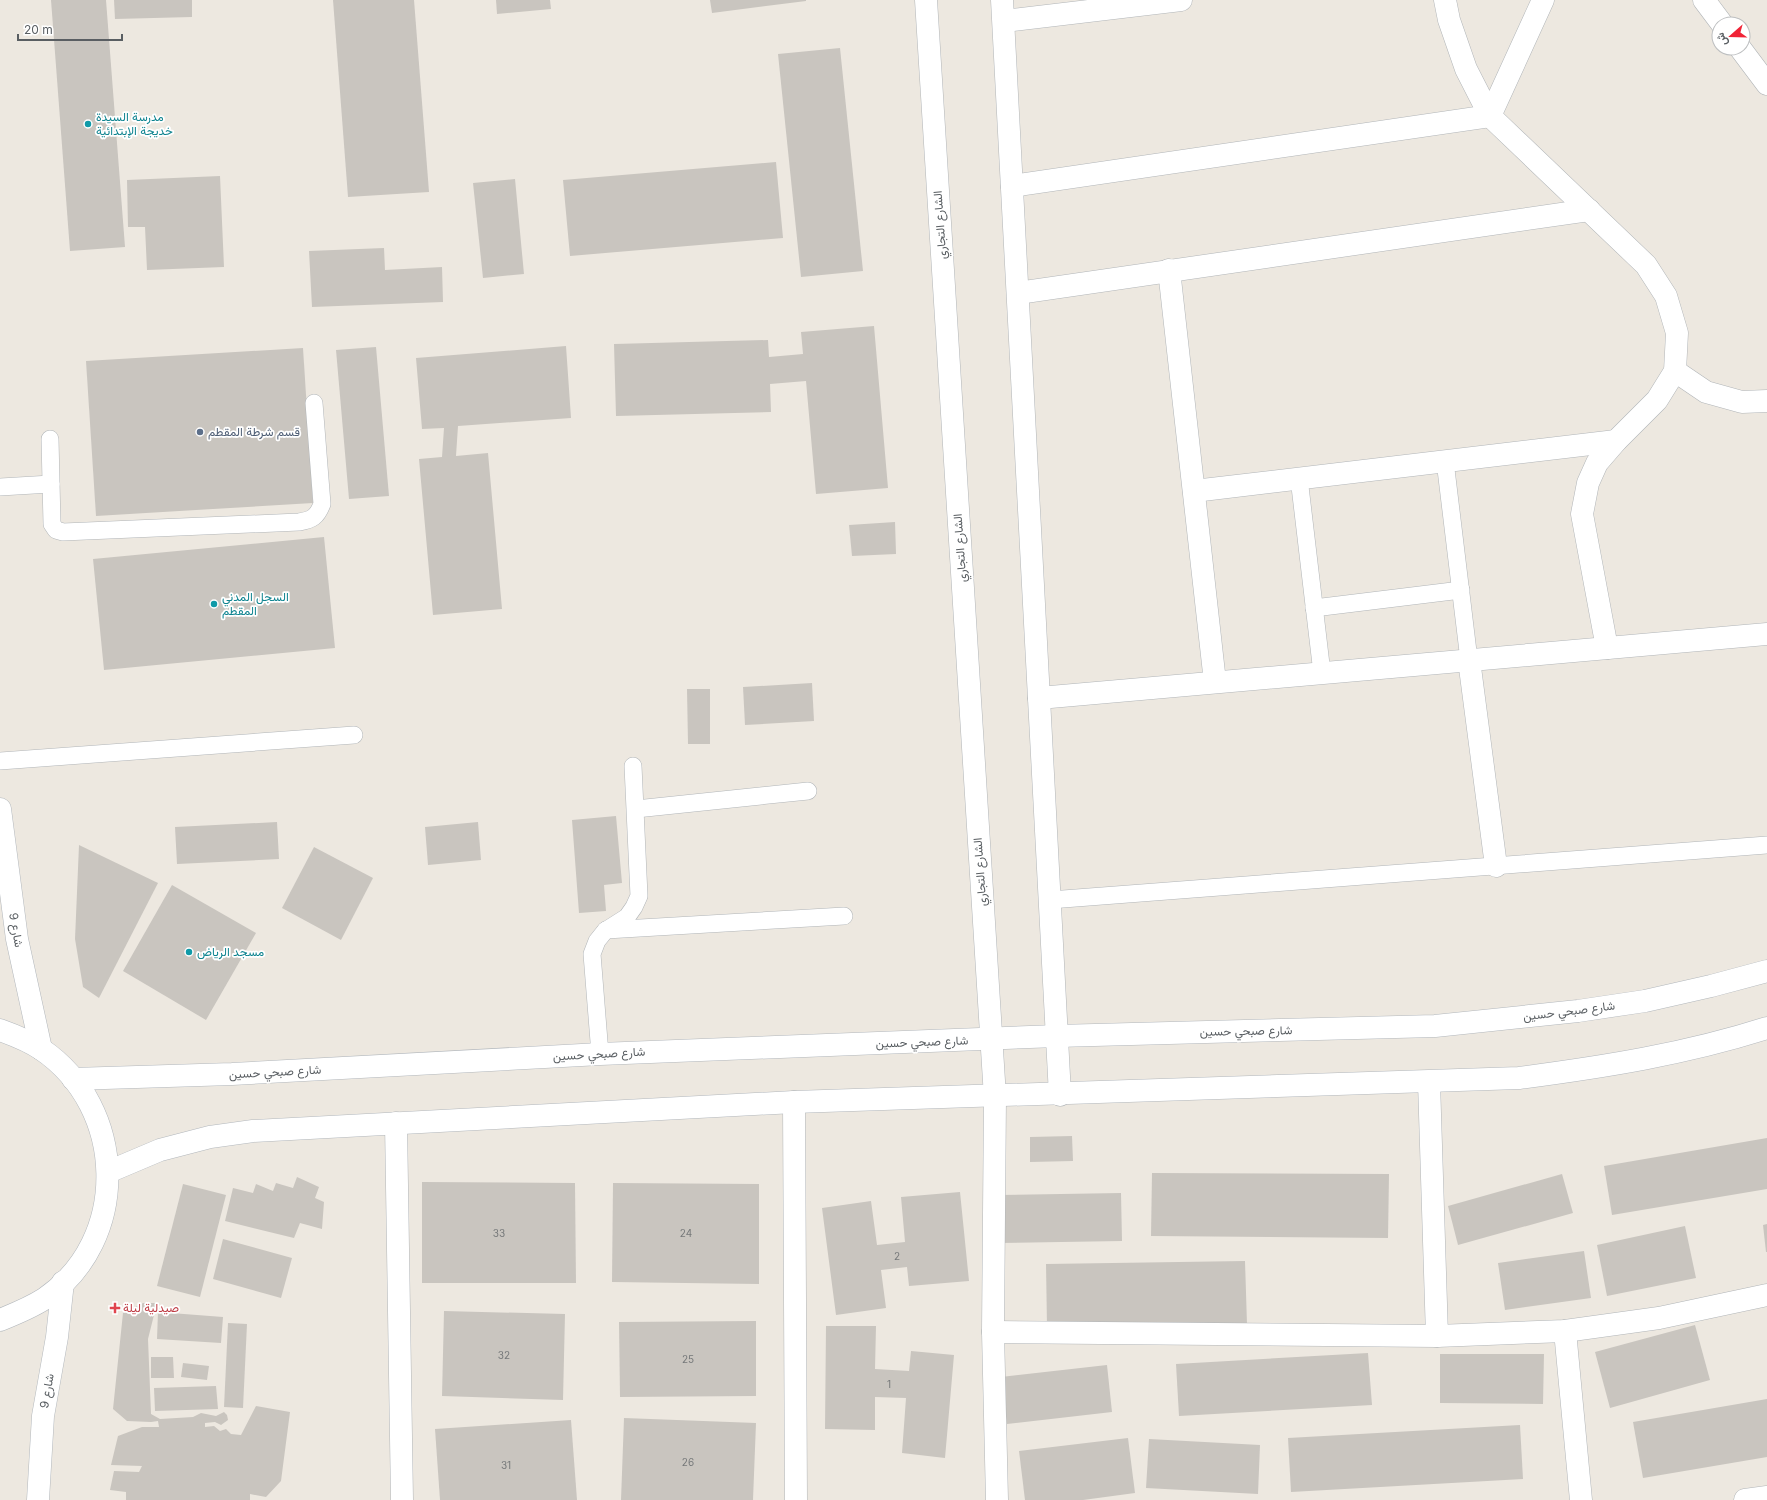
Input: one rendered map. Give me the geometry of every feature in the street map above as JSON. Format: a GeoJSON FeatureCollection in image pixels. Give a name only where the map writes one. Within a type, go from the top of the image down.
{"type":"FeatureCollection","features":[{"type":"Feature","properties":{"kind":"street","name":"الشارع التجاري"},"geometry":{"type":"LineString","coordinates":[[926,0],[995,1096],[993,1332],[997,1500]]}},
{"type":"Feature","properties":{"kind":"street"},"geometry":{"type":"LineString","coordinates":[[1002,0],[1060,1094]]}},
{"type":"Feature","properties":{"kind":"street"},"geometry":{"type":"LineString","coordinates":[[1004,22],[1181,0]]}},
{"type":"Feature","properties":{"kind":"street"},"geometry":{"type":"LineString","coordinates":[[1445,0],[1449,20],[1466,69],[1490,116],[1646,265],[1666,296],[1677,333],[1675,371],[1657,400],[1616,441],[1597,463],[1588,483],[1582,514],[1607,648]]}},
{"type":"Feature","properties":{"kind":"street"},"geometry":{"type":"LineString","coordinates":[[1490,116],[1544,0]]}},
{"type":"Feature","properties":{"kind":"street"},"geometry":{"type":"LineString","coordinates":[[1704,0],[1716,16]]}},
{"type":"Feature","properties":{"kind":"street"},"geometry":{"type":"LineString","coordinates":[[1746,56],[1767,84]]}},
{"type":"Feature","properties":{"kind":"street"},"geometry":{"type":"LineString","coordinates":[[1012,186],[1490,116]]}},
{"type":"Feature","properties":{"kind":"street"},"geometry":{"type":"LineString","coordinates":[[1018,293],[1589,210]]}},
{"type":"Feature","properties":{"kind":"street"},"geometry":{"type":"LineString","coordinates":[[1169,270],[1215,682]]}},
{"type":"Feature","properties":{"kind":"street"},"geometry":{"type":"LineString","coordinates":[[1675,371],[1706,392],[1742,402],[1767,401]]}},
{"type":"Feature","properties":{"kind":"street"},"geometry":{"type":"LineString","coordinates":[[1194,491],[1616,441]]}},
{"type":"Feature","properties":{"kind":"street"},"geometry":{"type":"LineString","coordinates":[[1039,698],[1767,634]]}},
{"type":"Feature","properties":{"kind":"street"},"geometry":{"type":"LineString","coordinates":[[1469,660],[1496,866]]}},
{"type":"Feature","properties":{"kind":"street","name":"شارع 9"},"geometry":{"type":"LineString","coordinates":[[0,809],[17,939],[41,1049]]}},
{"type":"Feature","properties":{"kind":"street","name":"شارع صبحي حسين"},"geometry":{"type":"LineString","coordinates":[[73,1079],[232,1074],[600,1054],[1057,1036],[1435,1026],[1578,1011],[1645,1001],[1767,971]]}},
{"type":"Feature","properties":{"kind":"street"},"geometry":{"type":"LineString","coordinates":[[108,1172],[160,1150],[210,1137],[254,1131],[794,1102],[1519,1078],[1587,1070],[1722,1042],[1767,1028]]}},
{"type":"Feature","properties":{"kind":"street"},"geometry":{"type":"LineString","coordinates":[[0,1030],[41,1049],[58,1062],[73,1079],[87,1099],[98,1122],[105,1146],[108,1172],[106,1196],[101,1220],[94,1237],[79,1264],[63,1282],[44,1299],[22,1312],[0,1320]]}},
{"type":"Feature","properties":{"kind":"street"},"geometry":{"type":"LineString","coordinates":[[1429,1082],[1437,1336]]}},
{"type":"Feature","properties":{"kind":"street"},"geometry":{"type":"LineString","coordinates":[[794,1102],[796,1500]]}},
{"type":"Feature","properties":{"kind":"street"},"geometry":{"type":"LineString","coordinates":[[396,1123],[402,1500]]}},
{"type":"Feature","properties":{"kind":"street","name":"شارع 9"},"geometry":{"type":"LineString","coordinates":[[38,1500],[43,1416],[57,1337],[63,1282]]}},
{"type":"Feature","properties":{"kind":"street"},"geometry":{"type":"LineString","coordinates":[[993,1332],[1437,1336],[1565,1331],[1659,1318],[1767,1295]]}},
{"type":"Feature","properties":{"kind":"street"},"geometry":{"type":"LineString","coordinates":[[1565,1331],[1581,1500]]}},
{"type":"Feature","properties":{"kind":"street"},"geometry":{"type":"LineString","coordinates":[[1745,1500],[1767,1497]]}},
{"type":"Feature","properties":{"kind":"lane"},"geometry":{"type":"LineString","coordinates":[[50,439],[52,524],[56,530],[63,532],[310,520],[318,514],[322,504],[314,403]]}},
{"type":"Feature","properties":{"kind":"lane"},"geometry":{"type":"LineString","coordinates":[[1446,461],[1469,660]]}},
{"type":"Feature","properties":{"kind":"lane"},"geometry":{"type":"LineString","coordinates":[[1299,478],[1322,673]]}},
{"type":"Feature","properties":{"kind":"lane"},"geometry":{"type":"LineString","coordinates":[[0,487],[51,484]]}},
{"type":"Feature","properties":{"kind":"lane"},"geometry":{"type":"LineString","coordinates":[[1314,608],[1461,590]]}},
{"type":"Feature","properties":{"kind":"lane"},"geometry":{"type":"LineString","coordinates":[[0,761],[354,735]]}},
{"type":"Feature","properties":{"kind":"lane"},"geometry":{"type":"LineString","coordinates":[[600,1054],[592,954],[597,941],[605,931],[627,917],[640,896],[633,766]]}},
{"type":"Feature","properties":{"kind":"lane"},"geometry":{"type":"LineString","coordinates":[[636,809],[808,790]]}},
{"type":"Feature","properties":{"kind":"lane"},"geometry":{"type":"LineString","coordinates":[[1050,900],[1767,845]]}},
{"type":"Feature","properties":{"kind":"lane"},"geometry":{"type":"LineString","coordinates":[[605,931],[844,916]]}},
{"type":"Feature","properties":{"kind":"building","name":"مدرسة السيدة خديجة الإبتدائية"},"geometry":{"type":"Polygon","coordinates":[[[51,0],[106,0],[125,247],[70,251],[51,0]]]}},
{"type":"Feature","properties":{"kind":"building"},"geometry":{"type":"Polygon","coordinates":[[[114,0],[192,0],[192,17],[115,19],[114,0]]]}},
{"type":"Feature","properties":{"kind":"building"},"geometry":{"type":"Polygon","coordinates":[[[333,0],[414,0],[429,192],[348,197],[333,0]]]}},
{"type":"Feature","properties":{"kind":"building"},"geometry":{"type":"Polygon","coordinates":[[[496,0],[550,0],[551,9],[497,14],[496,0]]]}},
{"type":"Feature","properties":{"kind":"building"},"geometry":{"type":"Polygon","coordinates":[[[710,0],[806,0],[806,1],[712,13],[710,0]]]}},
{"type":"Feature","properties":{"kind":"building"},"geometry":{"type":"Polygon","coordinates":[[[840,48],[863,271],[801,277],[778,54],[840,48]]]}},
{"type":"Feature","properties":{"kind":"building"},"geometry":{"type":"Polygon","coordinates":[[[776,162],[783,238],[570,256],[563,180],[776,162]]]}},
{"type":"Feature","properties":{"kind":"building"},"geometry":{"type":"Polygon","coordinates":[[[220,176],[224,267],[147,270],[145,227],[128,227],[127,180],[220,176]]]}},
{"type":"Feature","properties":{"kind":"building"},"geometry":{"type":"Polygon","coordinates":[[[515,179],[524,274],[483,278],[473,183],[515,179]]]}},
{"type":"Feature","properties":{"kind":"building"},"geometry":{"type":"Polygon","coordinates":[[[384,248],[385,270],[442,267],[443,302],[312,307],[309,251],[384,248]]]}},
{"type":"Feature","properties":{"kind":"building"},"geometry":{"type":"Polygon","coordinates":[[[874,326],[888,488],[816,494],[806,381],[770,384],[771,412],[616,416],[614,344],[768,340],[769,357],[803,354],[801,332],[874,326]]]}},
{"type":"Feature","properties":{"kind":"building"},"geometry":{"type":"Polygon","coordinates":[[[566,346],[571,418],[458,426],[456,456],[488,453],[502,609],[433,615],[419,459],[442,457],[444,428],[422,429],[416,358],[566,346]]]}},
{"type":"Feature","properties":{"kind":"building"},"geometry":{"type":"Polygon","coordinates":[[[376,347],[389,496],[349,499],[336,350],[376,347]]]}},
{"type":"Feature","properties":{"kind":"building","name":"قسم شرطة المقطم"},"geometry":{"type":"Polygon","coordinates":[[[303,348],[313,503],[96,516],[86,361],[303,348]]]}},
{"type":"Feature","properties":{"kind":"building"},"geometry":{"type":"Polygon","coordinates":[[[895,522],[896,554],[852,556],[849,525],[895,522]]]}},
{"type":"Feature","properties":{"kind":"building","name":"السجل المدني المقطم"},"geometry":{"type":"Polygon","coordinates":[[[324,537],[335,648],[104,670],[93,559],[324,537]]]}},
{"type":"Feature","properties":{"kind":"building"},"geometry":{"type":"Polygon","coordinates":[[[812,683],[814,721],[745,725],[743,687],[812,683]]]}},
{"type":"Feature","properties":{"kind":"building"},"geometry":{"type":"Polygon","coordinates":[[[687,689],[710,689],[710,744],[688,744],[687,689]]]}},
{"type":"Feature","properties":{"kind":"building"},"geometry":{"type":"Polygon","coordinates":[[[616,816],[622,883],[604,885],[606,911],[579,913],[572,820],[616,816]]]}},
{"type":"Feature","properties":{"kind":"building"},"geometry":{"type":"Polygon","coordinates":[[[277,822],[279,859],[177,864],[175,827],[277,822]]]}},
{"type":"Feature","properties":{"kind":"building"},"geometry":{"type":"Polygon","coordinates":[[[478,822],[481,860],[428,865],[425,827],[478,822]]]}},
{"type":"Feature","properties":{"kind":"building"},"geometry":{"type":"Polygon","coordinates":[[[79,845],[158,883],[99,998],[83,987],[75,939],[79,845]]]}},
{"type":"Feature","properties":{"kind":"building"},"geometry":{"type":"Polygon","coordinates":[[[314,847],[373,878],[341,940],[282,908],[314,847]]]}},
{"type":"Feature","properties":{"kind":"building","name":"مسجد الرياض"},"geometry":{"type":"Polygon","coordinates":[[[172,885],[256,933],[206,1020],[123,971],[172,885]]]}},
{"type":"Feature","properties":{"kind":"building"},"geometry":{"type":"Polygon","coordinates":[[[1072,1136],[1073,1161],[1030,1162],[1030,1137],[1072,1136]]]}},
{"type":"Feature","properties":{"kind":"building"},"geometry":{"type":"Polygon","coordinates":[[[1767,1138],[1767,1189],[1612,1215],[1604,1166],[1767,1138]]]}},
{"type":"Feature","properties":{"kind":"building"},"geometry":{"type":"Polygon","coordinates":[[[1152,1173],[1389,1174],[1388,1238],[1151,1236],[1152,1173]]]}},
{"type":"Feature","properties":{"kind":"building"},"geometry":{"type":"Polygon","coordinates":[[[1562,1174],[1573,1213],[1458,1245],[1448,1206],[1562,1174]]]}},
{"type":"Feature","properties":{"kind":"building"},"geometry":{"type":"Polygon","coordinates":[[[297,1177],[319,1187],[315,1198],[324,1202],[322,1229],[300,1223],[294,1238],[225,1221],[233,1188],[253,1193],[256,1184],[273,1191],[276,1183],[293,1188],[297,1177]]]}},
{"type":"Feature","properties":{"kind":"building"},"geometry":{"type":"Polygon","coordinates":[[[422,1182],[575,1183],[576,1283],[422,1283],[422,1182]]]}},
{"type":"Feature","properties":{"kind":"building"},"geometry":{"type":"Polygon","coordinates":[[[613,1183],[759,1184],[759,1284],[612,1282],[613,1183]]]}},
{"type":"Feature","properties":{"kind":"building"},"geometry":{"type":"Polygon","coordinates":[[[183,1184],[226,1195],[200,1297],[157,1286],[183,1184]]]}},
{"type":"Feature","properties":{"kind":"building"},"geometry":{"type":"Polygon","coordinates":[[[960,1192],[969,1281],[909,1286],[907,1267],[881,1270],[886,1308],[836,1315],[822,1208],[871,1201],[877,1245],[905,1242],[901,1197],[960,1192]]]}},
{"type":"Feature","properties":{"kind":"building"},"geometry":{"type":"Polygon","coordinates":[[[1121,1193],[1122,1241],[998,1243],[997,1195],[1121,1193]]]}},
{"type":"Feature","properties":{"kind":"building"},"geometry":{"type":"Polygon","coordinates":[[[1767,1224],[1767,1252],[1766,1252],[1763,1225],[1767,1224]]]}},
{"type":"Feature","properties":{"kind":"building"},"geometry":{"type":"Polygon","coordinates":[[[1685,1226],[1696,1278],[1607,1296],[1597,1245],[1685,1226]]]}},
{"type":"Feature","properties":{"kind":"building"},"geometry":{"type":"Polygon","coordinates":[[[223,1239],[292,1258],[281,1298],[213,1279],[223,1239]]]}},
{"type":"Feature","properties":{"kind":"building"},"geometry":{"type":"Polygon","coordinates":[[[1584,1251],[1591,1298],[1505,1310],[1498,1263],[1584,1251]]]}},
{"type":"Feature","properties":{"kind":"building"},"geometry":{"type":"Polygon","coordinates":[[[1245,1261],[1247,1324],[1047,1327],[1046,1264],[1245,1261]]]}},
{"type":"Feature","properties":{"kind":"building"},"geometry":{"type":"Polygon","coordinates":[[[143,1303],[157,1303],[148,1339],[151,1414],[160,1419],[193,1417],[201,1413],[216,1416],[224,1412],[227,1415],[228,1420],[221,1425],[215,1422],[205,1423],[205,1427],[214,1426],[220,1431],[226,1429],[231,1434],[241,1435],[256,1406],[290,1412],[281,1481],[266,1497],[250,1494],[250,1500],[126,1500],[126,1492],[110,1490],[114,1471],[139,1472],[142,1466],[111,1465],[118,1436],[142,1427],[159,1427],[158,1421],[127,1421],[113,1409],[123,1313],[143,1303]]]}},
{"type":"Feature","properties":{"kind":"building"},"geometry":{"type":"Polygon","coordinates":[[[444,1311],[565,1314],[563,1400],[442,1396],[444,1311]]]}},
{"type":"Feature","properties":{"kind":"building"},"geometry":{"type":"Polygon","coordinates":[[[158,1312],[223,1317],[221,1343],[157,1339],[158,1312]]]}},
{"type":"Feature","properties":{"kind":"building"},"geometry":{"type":"Polygon","coordinates":[[[756,1321],[756,1396],[620,1397],[619,1322],[756,1321]]]}},
{"type":"Feature","properties":{"kind":"building"},"geometry":{"type":"Polygon","coordinates":[[[228,1323],[247,1324],[243,1408],[224,1407],[228,1323]]]}},
{"type":"Feature","properties":{"kind":"building"},"geometry":{"type":"Polygon","coordinates":[[[1695,1325],[1710,1380],[1610,1408],[1595,1352],[1695,1325]]]}},
{"type":"Feature","properties":{"kind":"building"},"geometry":{"type":"Polygon","coordinates":[[[826,1326],[876,1326],[875,1369],[909,1371],[911,1351],[954,1355],[945,1458],[902,1453],[906,1398],[875,1397],[875,1430],[825,1429],[826,1326]]]}},
{"type":"Feature","properties":{"kind":"building"},"geometry":{"type":"Polygon","coordinates":[[[1368,1353],[1372,1405],[1179,1416],[1176,1364],[1368,1353]]]}},
{"type":"Feature","properties":{"kind":"building"},"geometry":{"type":"Polygon","coordinates":[[[1440,1354],[1544,1354],[1543,1404],[1440,1403],[1440,1354]]]}},
{"type":"Feature","properties":{"kind":"building"},"geometry":{"type":"Polygon","coordinates":[[[151,1357],[173,1357],[174,1378],[151,1378],[151,1357]]]}},
{"type":"Feature","properties":{"kind":"building"},"geometry":{"type":"Polygon","coordinates":[[[183,1363],[209,1366],[207,1380],[181,1377],[183,1363]]]}},
{"type":"Feature","properties":{"kind":"building"},"geometry":{"type":"Polygon","coordinates":[[[1107,1365],[1112,1412],[1007,1424],[1001,1377],[1107,1365]]]}},
{"type":"Feature","properties":{"kind":"building"},"geometry":{"type":"Polygon","coordinates":[[[216,1386],[218,1409],[155,1411],[154,1388],[216,1386]]]}},
{"type":"Feature","properties":{"kind":"building"},"geometry":{"type":"Polygon","coordinates":[[[1767,1399],[1767,1457],[1643,1478],[1633,1422],[1767,1399]]]}},
{"type":"Feature","properties":{"kind":"building"},"geometry":{"type":"Polygon","coordinates":[[[624,1418],[756,1423],[753,1500],[621,1500],[624,1418]]]}},
{"type":"Feature","properties":{"kind":"building"},"geometry":{"type":"Polygon","coordinates":[[[571,1420],[577,1500],[440,1500],[435,1429],[571,1420]]]}},
{"type":"Feature","properties":{"kind":"building"},"geometry":{"type":"Polygon","coordinates":[[[1520,1425],[1523,1479],[1291,1492],[1288,1438],[1520,1425]]]}},
{"type":"Feature","properties":{"kind":"building"},"geometry":{"type":"Polygon","coordinates":[[[1128,1438],[1135,1493],[1083,1500],[1025,1500],[1019,1451],[1128,1438]]]}},
{"type":"Feature","properties":{"kind":"building"},"geometry":{"type":"Polygon","coordinates":[[[1149,1439],[1260,1445],[1258,1494],[1146,1488],[1149,1439]]]}},
{"type":"Feature","properties":{"kind":"place","name":"مدرسة السيدة خديجة الإبتدائية"},"geometry":{"type":"Point","coordinates":[88,124]}},
{"type":"Feature","properties":{"kind":"place","name":"قسم شرطة المقطم"},"geometry":{"type":"Point","coordinates":[200,432]}},
{"type":"Feature","properties":{"kind":"place","name":"السجل المدني المقطم"},"geometry":{"type":"Point","coordinates":[214,604]}},
{"type":"Feature","properties":{"kind":"place","name":"مسجد الرياض"},"geometry":{"type":"Point","coordinates":[189,952]}},
{"type":"Feature","properties":{"kind":"place","name":"صيدلية ليلة"},"geometry":{"type":"Point","coordinates":[115,1308]}}]}
